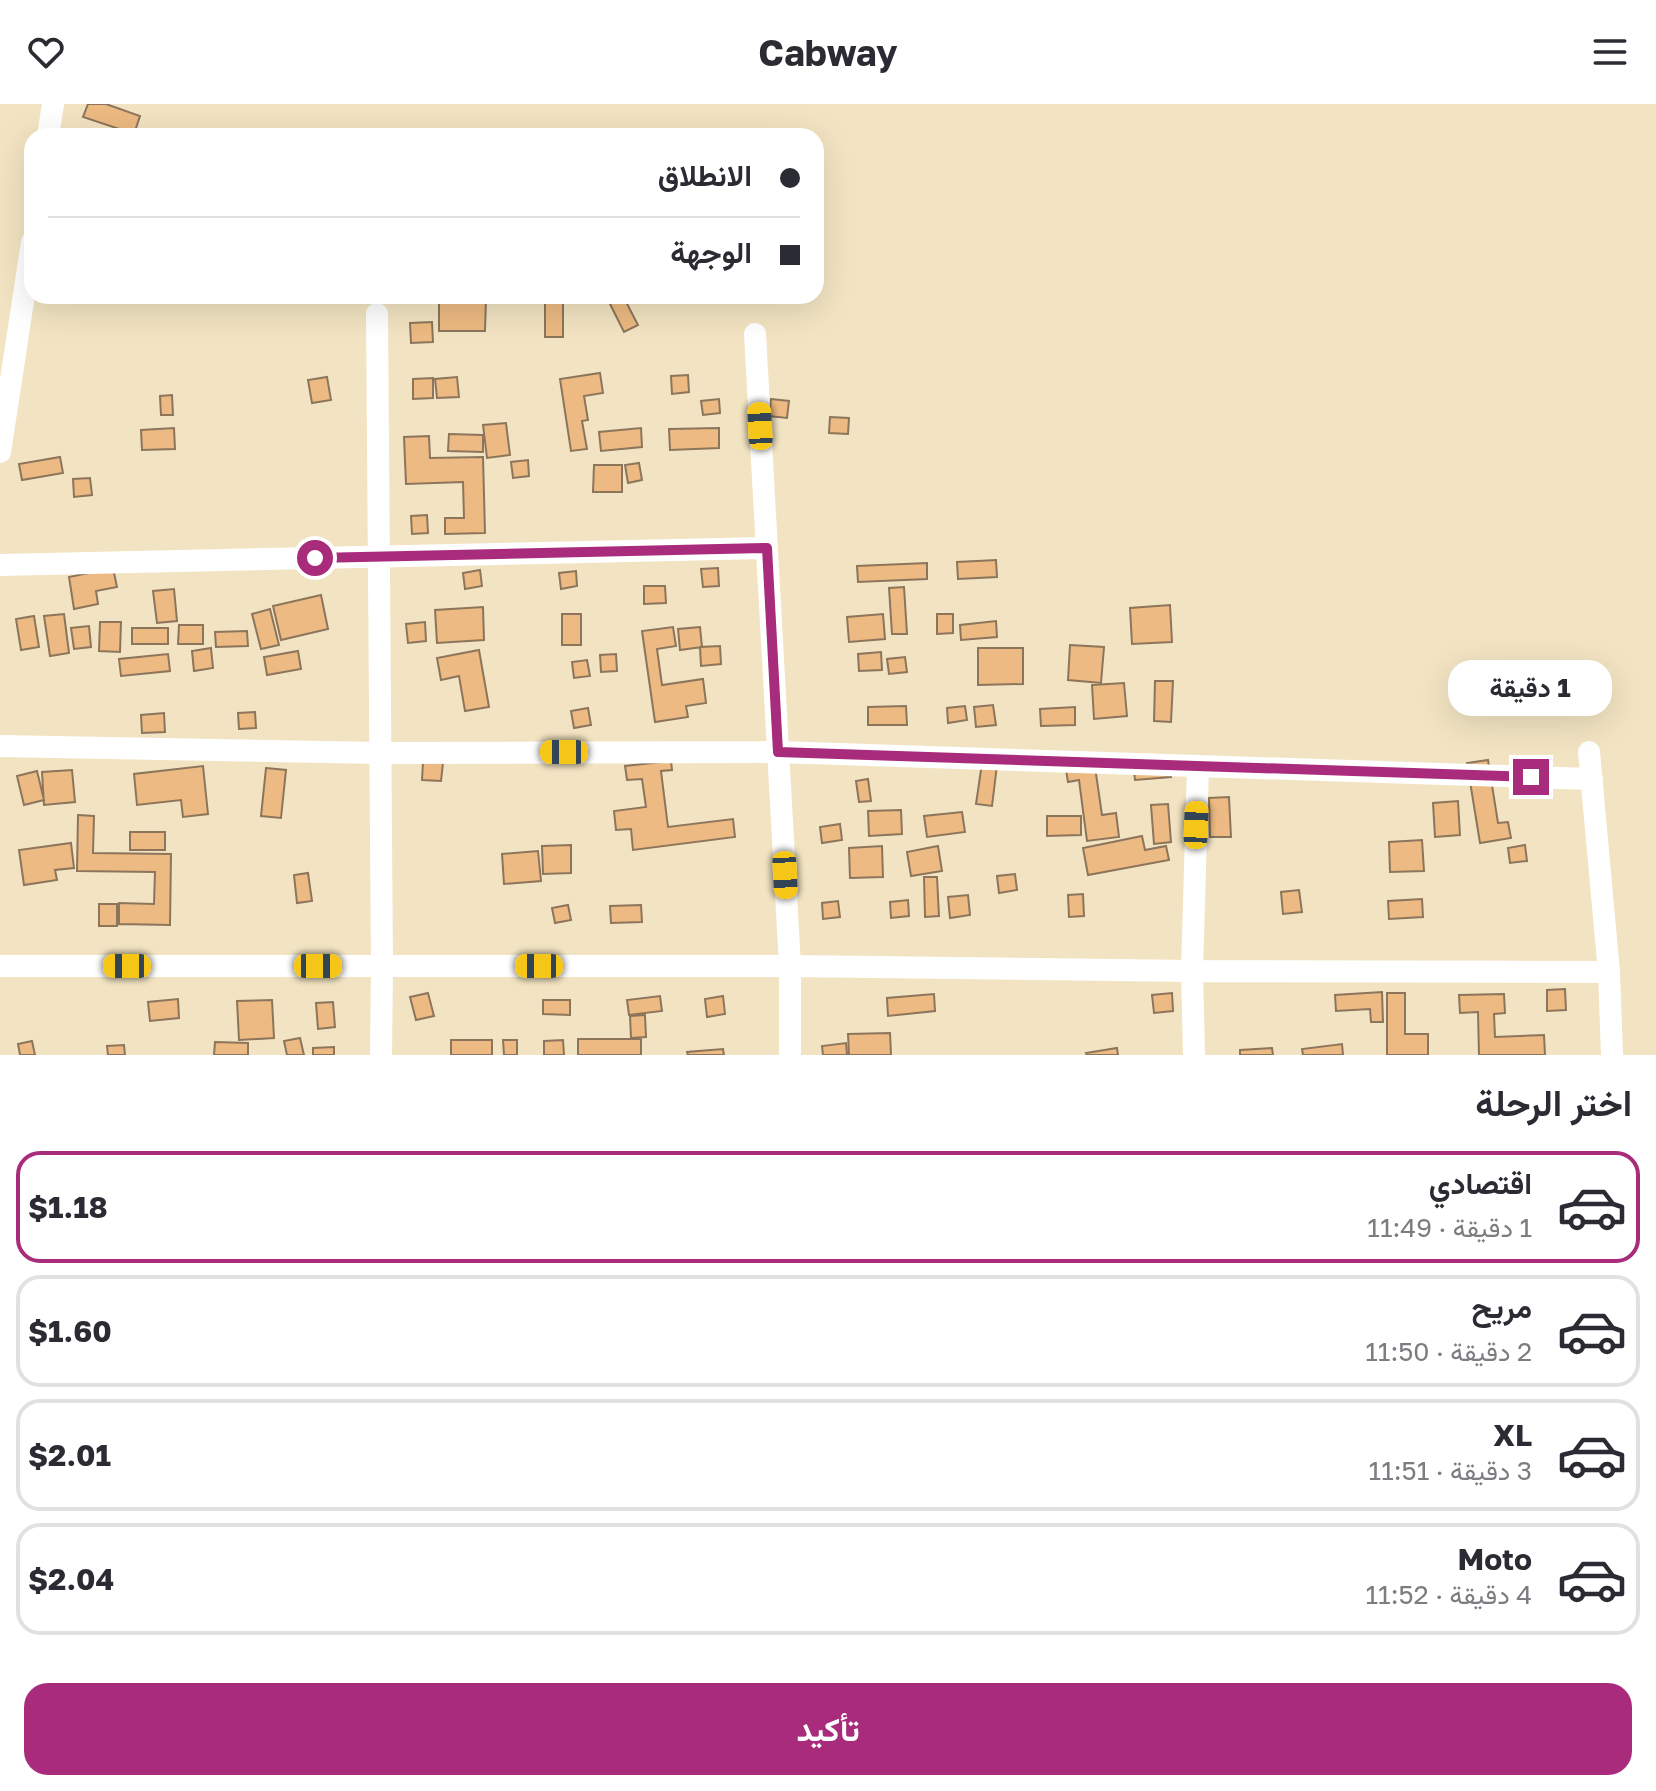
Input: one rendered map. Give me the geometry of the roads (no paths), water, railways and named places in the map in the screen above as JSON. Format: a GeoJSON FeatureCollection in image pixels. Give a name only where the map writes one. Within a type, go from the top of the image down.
{"type":"FeatureCollection","features":[{"type":"Feature","properties":{"kind":"street"},"geometry":{"type":"LineString","coordinates":[[49,128],[53,104]]}},
{"type":"Feature","properties":{"kind":"street"},"geometry":{"type":"LineString","coordinates":[[0,452],[24,294]]}},
{"type":"Feature","properties":{"kind":"street"},"geometry":{"type":"LineString","coordinates":[[377,314],[381,1055]]}},
{"type":"Feature","properties":{"kind":"street"},"geometry":{"type":"LineString","coordinates":[[755,334],[790,966],[790,1055]]}},
{"type":"Feature","properties":{"kind":"street"},"geometry":{"type":"LineString","coordinates":[[0,565],[767,548]]}},
{"type":"Feature","properties":{"kind":"street"},"geometry":{"type":"LineString","coordinates":[[0,746],[380,753],[778,752],[1592,779]]}},
{"type":"Feature","properties":{"kind":"street"},"geometry":{"type":"LineString","coordinates":[[1589,752],[1609,972],[1612,1055]]}},
{"type":"Feature","properties":{"kind":"street"},"geometry":{"type":"LineString","coordinates":[[1194,1055],[1192,971],[1198,766]]}},
{"type":"Feature","properties":{"kind":"street"},"geometry":{"type":"LineString","coordinates":[[0,966],[790,966],[1609,972]]}}]}
